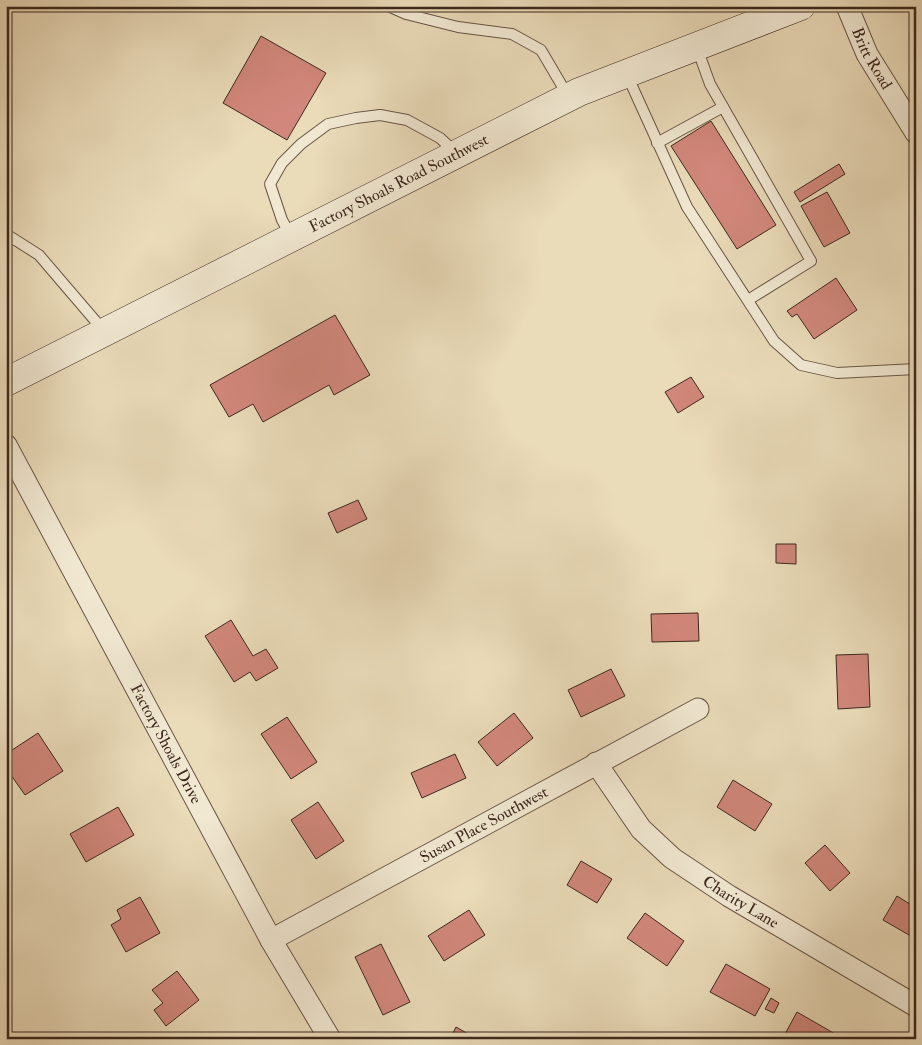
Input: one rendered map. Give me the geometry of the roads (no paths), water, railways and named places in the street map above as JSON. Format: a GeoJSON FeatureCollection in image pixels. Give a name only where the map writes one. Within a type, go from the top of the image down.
{"type":"FeatureCollection","features":[{"type":"Feature","properties":{"kind":"street","name":"Factory Shoals Road Southwest"},"geometry":{"type":"LineString","coordinates":[[6,382],[568,97],[801,6]]}},
{"type":"Feature","properties":{"kind":"street","name":"Britt Road"},"geometry":{"type":"LineString","coordinates":[[847,6],[867,54],[916,133]]}},
{"type":"Feature","properties":{"kind":"street","name":"Factory Shoals Drive"},"geometry":{"type":"LineString","coordinates":[[6,445],[271,940],[330,1039]]}},
{"type":"Feature","properties":{"kind":"street","name":"Susan Place Southwest"},"geometry":{"type":"LineString","coordinates":[[271,940],[698,709]]}},
{"type":"Feature","properties":{"kind":"street","name":"Charity Lane"},"geometry":{"type":"LineString","coordinates":[[596,764],[641,828],[672,858],[729,896],[916,1006]]}},
{"type":"Feature","properties":{"kind":"lane"},"geometry":{"type":"LineString","coordinates":[[388,6],[406,14],[458,26],[512,34],[541,50],[568,97]]}},
{"type":"Feature","properties":{"kind":"lane"},"geometry":{"type":"LineString","coordinates":[[697,46],[710,84],[811,262],[748,300]]}},
{"type":"Feature","properties":{"kind":"lane"},"geometry":{"type":"LineString","coordinates":[[626,74],[687,207],[774,341],[801,365],[837,373],[916,369]]}},
{"type":"Feature","properties":{"kind":"lane"},"geometry":{"type":"LineString","coordinates":[[657,143],[723,107]]}},
{"type":"Feature","properties":{"kind":"lane"},"geometry":{"type":"LineString","coordinates":[[292,237],[282,220],[270,184],[282,163],[300,144],[328,124],[380,115],[408,120],[440,138],[456,154]]}},
{"type":"Feature","properties":{"kind":"lane"},"geometry":{"type":"LineString","coordinates":[[6,234],[38,255],[105,331]]}}]}
